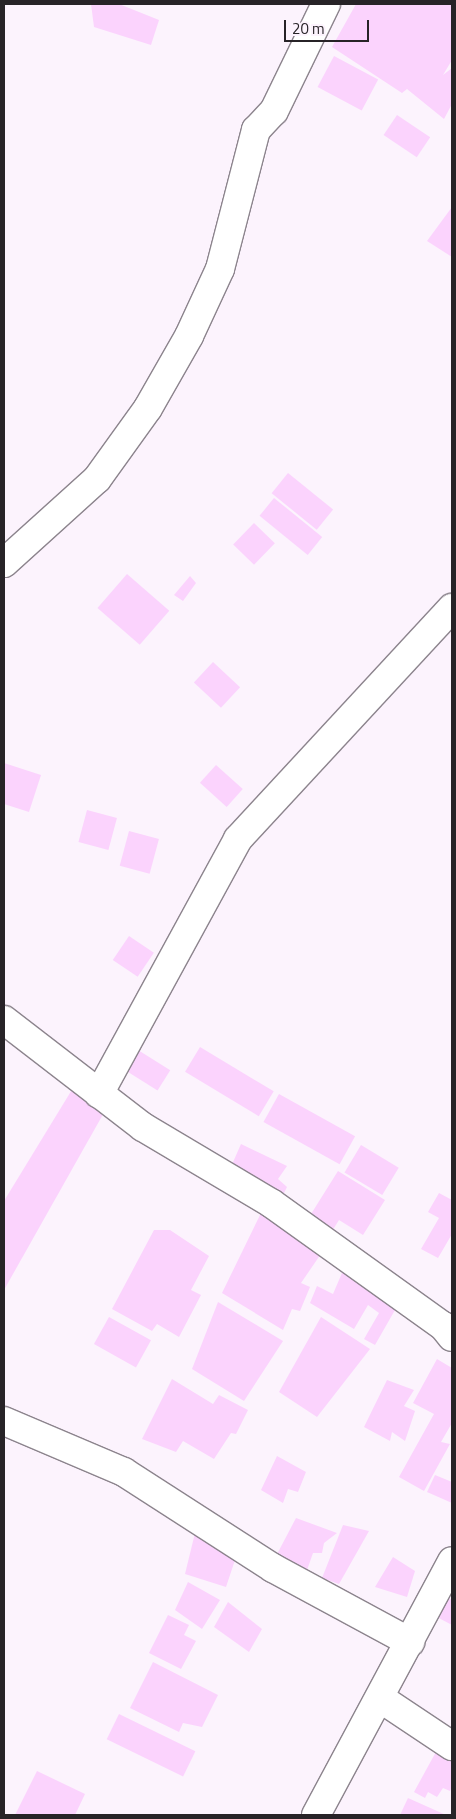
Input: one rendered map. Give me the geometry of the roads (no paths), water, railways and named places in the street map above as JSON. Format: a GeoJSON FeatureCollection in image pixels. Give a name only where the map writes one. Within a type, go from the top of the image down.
{"type":"FeatureCollection","features":[{"type":"Feature","properties":{"kind":"street"},"geometry":{"type":"LineString","coordinates":[[4,563],[97,480],[148,408],[189,336],[220,269],[256,130],[274,110],[326,4]]}},
{"type":"Feature","properties":{"kind":"street"},"geometry":{"type":"LineString","coordinates":[[99,1094],[238,840],[452,608]]}},
{"type":"Feature","properties":{"kind":"street"},"geometry":{"type":"LineString","coordinates":[[4,1020],[143,1127],[271,1203],[443,1326],[452,1338]]}},
{"type":"Feature","properties":{"kind":"street"},"geometry":{"type":"LineString","coordinates":[[4,1421],[124,1472],[273,1568],[410,1642]]}},
{"type":"Feature","properties":{"kind":"street"},"geometry":{"type":"LineString","coordinates":[[316,1815],[452,1561]]}},
{"type":"Feature","properties":{"kind":"street"},"geometry":{"type":"LineString","coordinates":[[380,1698],[452,1746]]}}]}
